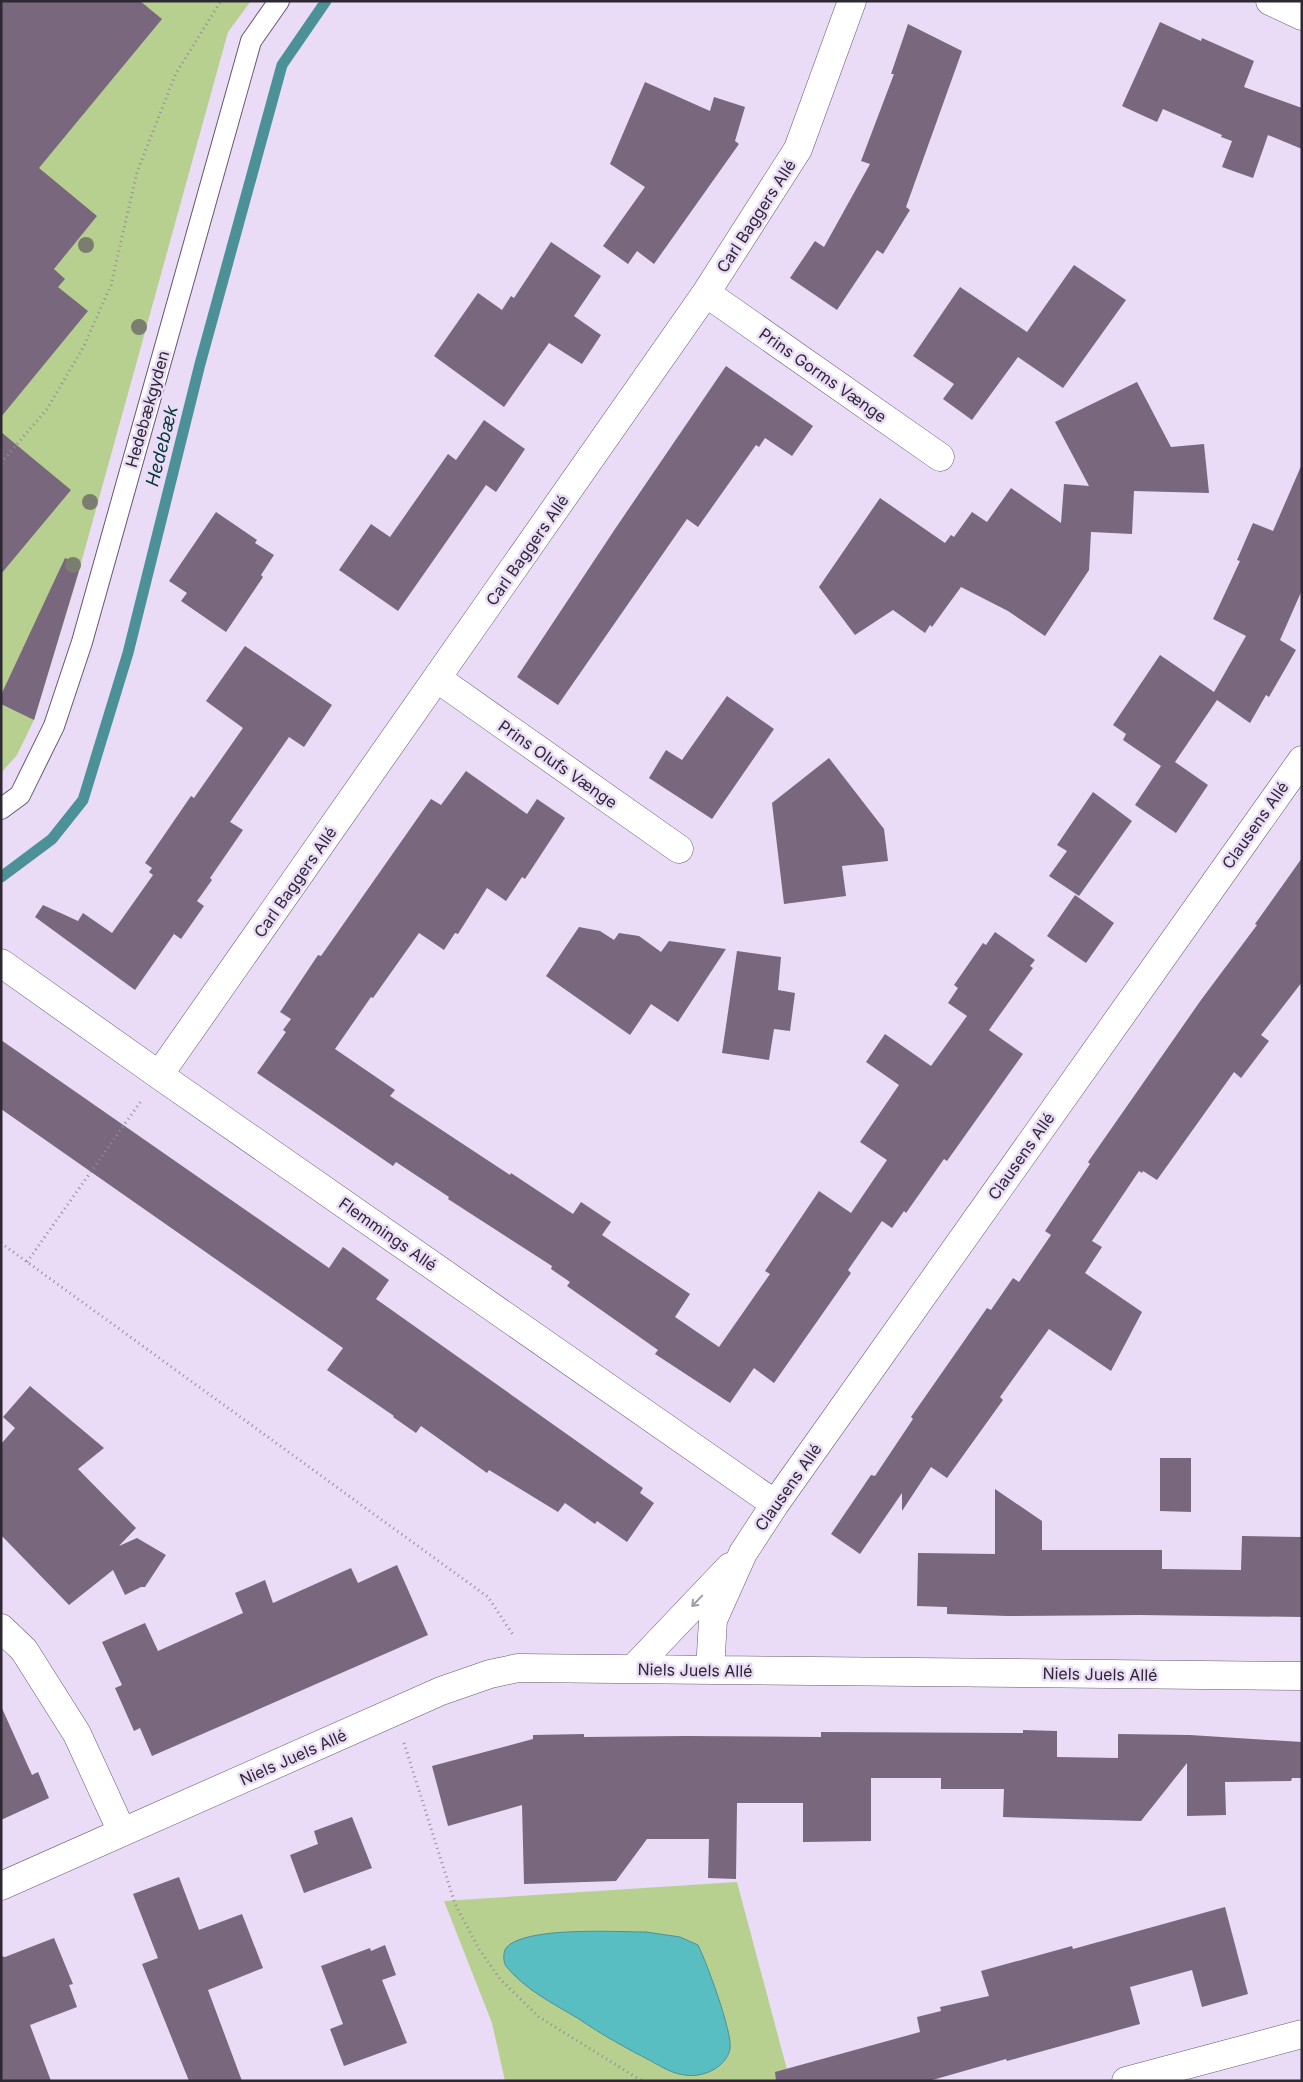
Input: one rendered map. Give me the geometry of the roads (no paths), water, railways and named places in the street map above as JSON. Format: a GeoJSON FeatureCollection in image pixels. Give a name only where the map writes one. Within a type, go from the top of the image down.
{"type":"FeatureCollection","features":[{"type":"Feature","properties":{"kind":"street","name":"Carl Baggers Allé"},"geometry":{"type":"LineString","coordinates":[[159,1076],[438,680],[706,293],[798,149],[852,1]]}},
{"type":"Feature","properties":{"kind":"street"},"geometry":{"type":"LineString","coordinates":[[1270,1],[1302,16]]}},
{"type":"Feature","properties":{"kind":"street","name":"Prins Gorms Vænge"},"geometry":{"type":"LineString","coordinates":[[706,293],[940,457]]}},
{"type":"Feature","properties":{"kind":"street","name":"Prins Olufs Vænge"},"geometry":{"type":"LineString","coordinates":[[438,680],[679,849]]}},
{"type":"Feature","properties":{"kind":"street","name":"Clausens Allé"},"geometry":{"type":"LineString","coordinates":[[710,1670],[713,1620],[743,1553],[775,1504],[1302,760]]}},
{"type":"Feature","properties":{"kind":"street","name":"Flemmings Allé"},"geometry":{"type":"LineString","coordinates":[[1,963],[159,1076],[775,1504]]}},
{"type":"Feature","properties":{"kind":"street","name":"Clausens Allé"},"geometry":{"type":"LineString","coordinates":[[633,1668],[743,1553]]}},
{"type":"Feature","properties":{"kind":"street"},"geometry":{"type":"LineString","coordinates":[[1,1628],[24,1650],[77,1734],[122,1832]]}},
{"type":"Feature","properties":{"kind":"street","name":"Niels Juels Allé"},"geometry":{"type":"LineString","coordinates":[[1,1886],[441,1690],[490,1674],[518,1668],[1302,1676]]}},
{"type":"Feature","properties":{"kind":"street"},"geometry":{"type":"LineString","coordinates":[[1126,2081],[1302,2034]]}},
{"type":"Feature","properties":{"kind":"lane","name":"Hedebækgyden"},"geometry":{"type":"LineString","coordinates":[[1,810],[20,795],[54,726],[82,642],[251,41],[279,1]]}},
{"type":"Feature","properties":{"kind":"waterway","name":"Hedebæk"},"geometry":{"type":"LineString","coordinates":[[1,877],[52,839],[83,800],[128,653],[200,364],[282,65],[326,1]]}}]}
